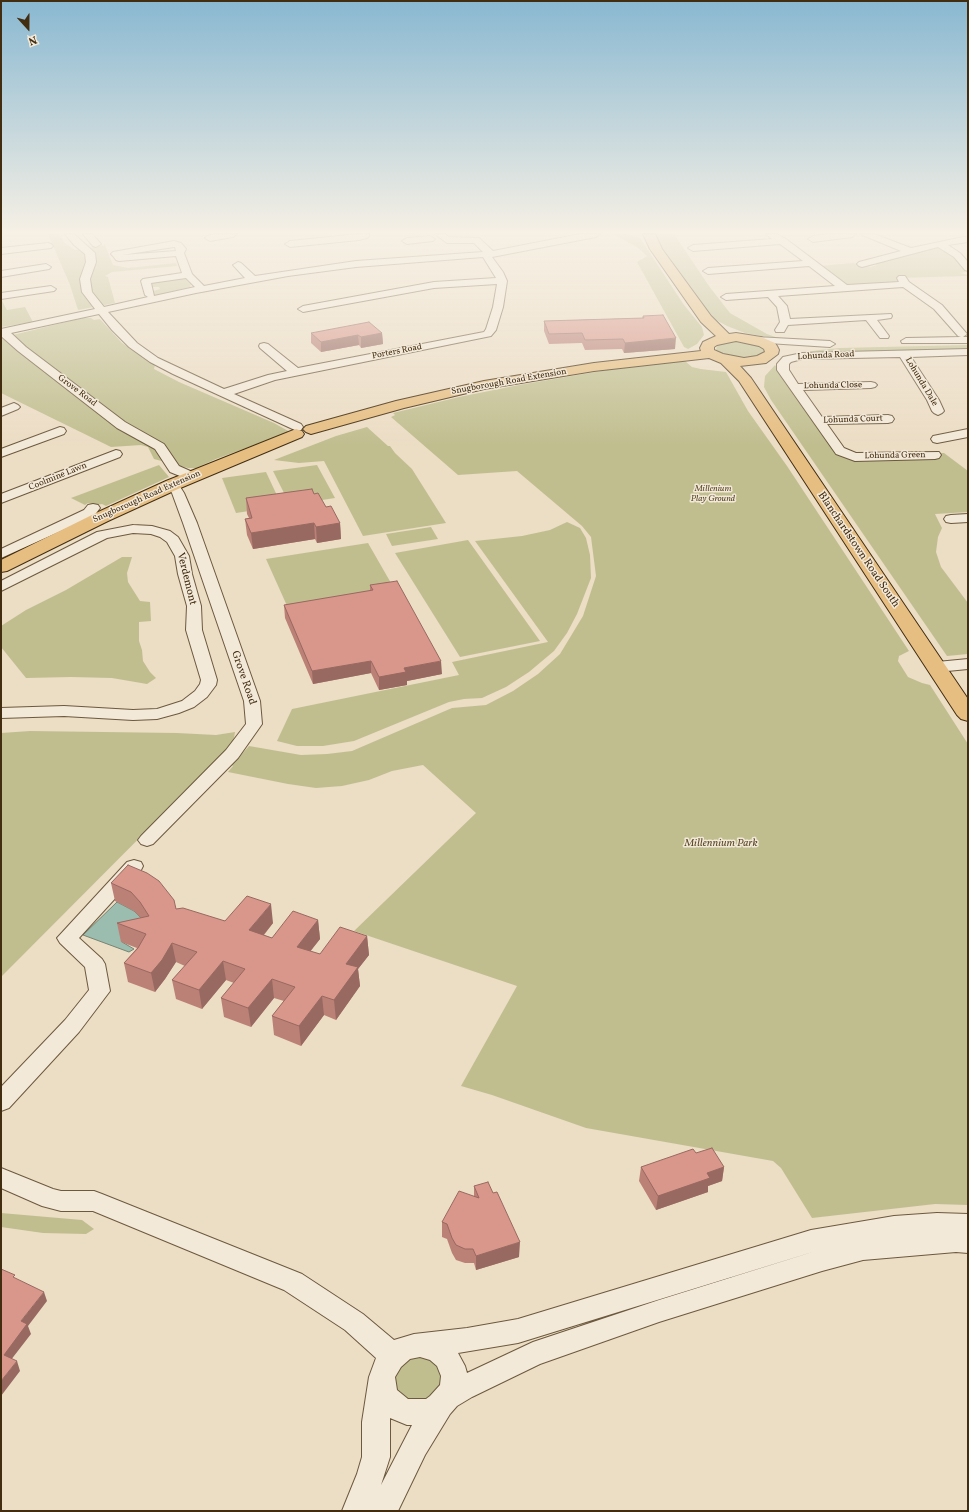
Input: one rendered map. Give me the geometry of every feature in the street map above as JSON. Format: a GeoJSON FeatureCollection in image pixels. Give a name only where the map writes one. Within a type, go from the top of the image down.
{"type":"FeatureCollection","features":[{"type":"Feature","properties":{"kind":"main road"},"geometry":{"type":"LineString","coordinates":[[697,305],[706,318],[726,338]]}},
{"type":"Feature","properties":{"kind":"main road"},"geometry":{"type":"LineString","coordinates":[[749,385],[750,374],[766,357],[772,350],[770,346],[756,340],[746,338],[726,338],[712,342],[708,345],[707,348],[710,354],[726,360],[744,362],[766,357]]}},
{"type":"Feature","properties":{"kind":"main road","name":"Snugborough Road Extension"},"geometry":{"type":"LineString","coordinates":[[1,567],[102,516],[301,430],[484,385],[594,367],[710,354]]}},
{"type":"Feature","properties":{"kind":"main road","name":"Blanchardstown Road South"},"geometry":{"type":"LineString","coordinates":[[726,360],[743,376],[968,715]]}},
{"type":"Feature","properties":{"kind":"street"},"geometry":{"type":"LineString","coordinates":[[97,305],[129,342],[154,360],[301,430]]}},
{"type":"Feature","properties":{"kind":"street"},"geometry":{"type":"LineString","coordinates":[[1,332],[128,305]]}},
{"type":"Feature","properties":{"kind":"street"},"geometry":{"type":"LineString","coordinates":[[303,309],[327,305]]}},
{"type":"Feature","properties":{"kind":"street","name":"Porters Road"},"geometry":{"type":"LineString","coordinates":[[224,393],[257,382],[296,372],[484,335],[491,330],[498,305]]}},
{"type":"Feature","properties":{"kind":"street"},"geometry":{"type":"LineString","coordinates":[[777,334],[785,322],[781,305]]}},
{"type":"Feature","properties":{"kind":"street"},"geometry":{"type":"LineString","coordinates":[[935,305],[965,337]]}},
{"type":"Feature","properties":{"kind":"street"},"geometry":{"type":"LineString","coordinates":[[75,316],[93,316],[110,320]]}},
{"type":"Feature","properties":{"kind":"street"},"geometry":{"type":"LineString","coordinates":[[785,322],[887,316]]}},
{"type":"Feature","properties":{"kind":"street"},"geometry":{"type":"LineString","coordinates":[[869,317],[880,339],[965,337]]}},
{"type":"Feature","properties":{"kind":"street","name":"Grove Road"},"geometry":{"type":"LineString","coordinates":[[1,332],[7,335],[22,349],[121,425],[160,447],[174,469],[192,477]]}},
{"type":"Feature","properties":{"kind":"street"},"geometry":{"type":"LineString","coordinates":[[756,340],[834,343],[802,347],[766,357]]}},
{"type":"Feature","properties":{"kind":"street"},"geometry":{"type":"LineString","coordinates":[[264,346],[296,372]]}},
{"type":"Feature","properties":{"kind":"street","name":"Lohunda Road"},"geometry":{"type":"LineString","coordinates":[[855,457],[840,451],[783,370],[783,364],[787,359],[794,357],[968,352]]}},
{"type":"Feature","properties":{"kind":"street","name":"Lohunda Dale"},"geometry":{"type":"LineString","coordinates":[[903,353],[933,400],[938,411]]}},
{"type":"Feature","properties":{"kind":"street","name":"Lohunda Close"},"geometry":{"type":"LineString","coordinates":[[795,387],[871,385]]}},
{"type":"Feature","properties":{"kind":"street"},"geometry":{"type":"LineString","coordinates":[[1,412],[14,407]]}},
{"type":"Feature","properties":{"kind":"street","name":"Lohunda Court"},"geometry":{"type":"LineString","coordinates":[[819,421],[888,419]]}},
{"type":"Feature","properties":{"kind":"street"},"geometry":{"type":"LineString","coordinates":[[1,453],[60,431]]}},
{"type":"Feature","properties":{"kind":"street"},"geometry":{"type":"LineString","coordinates":[[937,439],[968,433]]}},
{"type":"Feature","properties":{"kind":"street","name":"Coolmine Lawn"},"geometry":{"type":"LineString","coordinates":[[1,499],[116,454]]}},
{"type":"Feature","properties":{"kind":"street","name":"Lohunda Green"},"geometry":{"type":"LineString","coordinates":[[855,457],[935,455]]}},
{"type":"Feature","properties":{"kind":"street","name":"Grove Road"},"geometry":{"type":"LineString","coordinates":[[147,840],[232,754],[254,724],[252,701],[190,523],[178,493],[172,485]]}},
{"type":"Feature","properties":{"kind":"street"},"geometry":{"type":"LineString","coordinates":[[1,554],[88,513],[93,508]]}},
{"type":"Feature","properties":{"kind":"street"},"geometry":{"type":"LineString","coordinates":[[951,519],[968,518]]}},
{"type":"Feature","properties":{"kind":"street","name":"Verdemont"},"geometry":{"type":"LineString","coordinates":[[1,587],[102,535],[134,529],[152,530],[165,534],[173,540],[182,556],[184,574],[194,606],[194,630],[209,680],[201,694],[188,704],[157,714],[133,715],[64,711],[1,713]]}},
{"type":"Feature","properties":{"kind":"street"},"geometry":{"type":"LineString","coordinates":[[937,667],[968,664]]}},
{"type":"Feature","properties":{"kind":"street"},"geometry":{"type":"LineString","coordinates":[[1,1102],[72,1026],[100,991],[95,964],[67,938],[134,866]]}},
{"type":"Feature","properties":{"kind":"street"},"geometry":{"type":"LineString","coordinates":[[1,1178],[50,1199],[61,1201],[94,1201],[293,1282],[354,1322],[396,1360]]}},
{"type":"Feature","properties":{"kind":"street"},"geometry":{"type":"LineString","coordinates":[[396,1360],[467,1340],[518,1331],[811,1241],[894,1226],[937,1223],[968,1224]]}},
{"type":"Feature","properties":{"kind":"street"},"geometry":{"type":"LineString","coordinates":[[383,1511],[415,1446],[451,1397],[454,1376],[452,1366],[446,1357],[437,1350],[426,1346],[396,1360],[383,1388],[388,1398],[396,1407],[407,1412],[418,1413],[430,1411],[451,1397],[533,1354],[659,1311],[822,1260],[863,1249],[949,1242],[968,1242]]}},
{"type":"Feature","properties":{"kind":"street"},"geometry":{"type":"LineString","coordinates":[[356,1511],[372,1475],[376,1457],[376,1422],[396,1360]]}},
{"type":"Feature","properties":{"kind":"green space"},"geometry":{"type":"Polygon","coordinates":[[[1,305],[4,305],[7,310],[25,307],[33,322],[1,327],[1,305]]]}},
{"type":"Feature","properties":{"kind":"green space"},"geometry":{"type":"Polygon","coordinates":[[[76,305],[107,305],[78,310],[76,305]]]}},
{"type":"Feature","properties":{"kind":"green space"},"geometry":{"type":"Polygon","coordinates":[[[661,305],[684,305],[702,327],[704,335],[697,344],[688,349],[684,347],[661,305]]]}},
{"type":"Feature","properties":{"kind":"green space"},"geometry":{"type":"Polygon","coordinates":[[[702,305],[723,305],[730,313],[767,334],[784,340],[745,333],[727,326],[716,320],[702,305]]]}},
{"type":"Feature","properties":{"kind":"green space"},"geometry":{"type":"Polygon","coordinates":[[[82,318],[91,318],[94,320],[100,319],[122,343],[155,365],[154,369],[179,382],[274,423],[290,432],[216,459],[196,468],[188,468],[154,459],[148,447],[141,445],[111,447],[1,393],[1,338],[82,318]]]}},
{"type":"Feature","properties":{"kind":"green space"},"geometry":{"type":"Polygon","coordinates":[[[735,340],[762,346],[765,353],[753,358],[733,358],[716,351],[717,345],[735,340]]]}},
{"type":"Feature","properties":{"kind":"green space"},"geometry":{"type":"Polygon","coordinates":[[[968,345],[968,350],[801,353],[839,348],[968,345]]]}},
{"type":"Feature","properties":{"kind":"green space","name":"Millennium Park"},"geometry":{"type":"Polygon","coordinates":[[[685,361],[692,367],[726,372],[748,411],[787,466],[909,651],[899,656],[898,661],[908,677],[930,685],[968,744],[968,1205],[935,1204],[812,1218],[781,1168],[773,1161],[586,1128],[492,1095],[461,1086],[517,986],[354,931],[476,813],[423,765],[392,771],[369,780],[342,786],[316,788],[228,772],[233,766],[232,765],[249,746],[301,755],[352,751],[452,708],[486,705],[513,691],[538,674],[560,654],[583,616],[596,576],[591,537],[582,526],[517,471],[458,475],[391,417],[395,415],[393,413],[459,397],[519,385],[607,370],[685,361]]]}},
{"type":"Feature","properties":{"kind":"green space"},"geometry":{"type":"Polygon","coordinates":[[[775,365],[840,454],[923,458],[940,457],[939,453],[944,453],[968,471],[968,512],[935,514],[942,528],[938,537],[936,552],[941,567],[968,603],[968,654],[947,656],[771,400],[764,387],[765,376],[775,365]]]}},
{"type":"Feature","properties":{"kind":"green space"},"geometry":{"type":"Polygon","coordinates":[[[367,427],[388,446],[390,446],[395,453],[412,469],[446,523],[363,536],[324,461],[299,463],[274,460],[336,436],[367,427]]]}},
{"type":"Feature","properties":{"kind":"green space"},"geometry":{"type":"Polygon","coordinates":[[[159,465],[169,477],[106,506],[102,504],[96,505],[88,503],[85,505],[71,498],[159,465]]]}},
{"type":"Feature","properties":{"kind":"green space"},"geometry":{"type":"Polygon","coordinates":[[[317,465],[335,498],[290,505],[273,471],[317,465]]]}},
{"type":"Feature","properties":{"kind":"green space"},"geometry":{"type":"Polygon","coordinates":[[[266,472],[282,506],[236,513],[222,478],[266,472]]]}},
{"type":"Feature","properties":{"kind":"green space"},"geometry":{"type":"Polygon","coordinates":[[[567,522],[580,528],[586,538],[590,555],[591,578],[577,614],[567,633],[554,651],[529,672],[506,687],[482,698],[449,702],[354,741],[323,746],[297,746],[277,741],[292,709],[459,675],[452,662],[548,642],[475,541],[522,536],[550,530],[567,522]]]}},
{"type":"Feature","properties":{"kind":"green space"},"geometry":{"type":"Polygon","coordinates":[[[431,527],[438,539],[392,546],[386,534],[431,527]]]}},
{"type":"Feature","properties":{"kind":"green space"},"geometry":{"type":"Polygon","coordinates":[[[468,540],[540,641],[460,657],[395,553],[468,540]]]}},
{"type":"Feature","properties":{"kind":"green space"},"geometry":{"type":"Polygon","coordinates":[[[368,543],[395,590],[288,608],[266,559],[368,543]]]}},
{"type":"Feature","properties":{"kind":"green space"},"geometry":{"type":"Polygon","coordinates":[[[122,557],[132,557],[127,573],[128,582],[140,601],[150,602],[151,621],[139,622],[139,641],[143,661],[156,678],[147,684],[112,678],[26,678],[1,647],[1,626],[26,610],[66,590],[122,557]]]}},
{"type":"Feature","properties":{"kind":"green space"},"geometry":{"type":"Polygon","coordinates":[[[30,731],[216,735],[235,732],[233,744],[1,976],[1,733],[30,731]]]}},
{"type":"Feature","properties":{"kind":"green space"},"geometry":{"type":"Polygon","coordinates":[[[1,1213],[82,1220],[94,1229],[86,1234],[43,1233],[1,1227],[1,1213]]]}},
{"type":"Feature","properties":{"kind":"green space"},"geometry":{"type":"Polygon","coordinates":[[[419,1356],[433,1361],[438,1366],[441,1379],[440,1386],[430,1397],[422,1400],[414,1400],[406,1398],[400,1394],[394,1380],[400,1365],[419,1356]]]}},
{"type":"Feature","properties":{"kind":"shaded area"},"geometry":{"type":"Polygon","coordinates":[[[117,902],[134,911],[144,921],[122,942],[134,949],[129,952],[83,935],[117,902]]]}},
{"type":"Feature","properties":{"kind":"building"},"geometry":{"type":"Polygon","coordinates":[[[663,315],[676,338],[625,343],[623,339],[585,340],[582,333],[549,334],[544,321],[644,318],[643,316],[663,315]]]}},
{"type":"Feature","properties":{"kind":"building"},"geometry":{"type":"Polygon","coordinates":[[[369,322],[382,333],[361,337],[358,335],[321,342],[311,333],[369,322]]]}},
{"type":"Feature","properties":{"kind":"building"},"geometry":{"type":"Polygon","coordinates":[[[312,489],[314,494],[318,493],[326,507],[331,506],[340,523],[316,527],[314,523],[251,533],[245,519],[252,518],[246,498],[312,489]]]}},
{"type":"Feature","properties":{"kind":"building"},"geometry":{"type":"Polygon","coordinates":[[[397,581],[441,661],[404,668],[406,672],[379,677],[371,661],[312,671],[284,605],[373,590],[370,585],[397,581]]]}},
{"type":"Feature","properties":{"kind":"building"},"geometry":{"type":"Polygon","coordinates":[[[128,865],[147,873],[159,881],[174,900],[176,909],[183,908],[225,921],[247,896],[271,904],[249,930],[272,938],[293,911],[318,920],[297,947],[320,954],[340,927],[367,936],[346,964],[358,967],[334,1000],[322,996],[299,1026],[272,1016],[295,987],[272,979],[248,1008],[221,998],[245,969],[223,961],[199,990],[172,980],[197,952],[172,943],[162,960],[151,973],[124,963],[138,948],[146,934],[117,923],[149,916],[131,892],[111,883],[128,865]]]}},
{"type":"Feature","properties":{"kind":"building"},"geometry":{"type":"Polygon","coordinates":[[[712,1148],[724,1167],[707,1173],[710,1178],[658,1196],[641,1167],[693,1149],[696,1153],[712,1148]]]}},
{"type":"Feature","properties":{"kind":"building"},"geometry":{"type":"Polygon","coordinates":[[[488,1182],[493,1193],[497,1192],[520,1242],[476,1256],[473,1249],[465,1249],[456,1245],[447,1224],[442,1222],[459,1191],[479,1198],[474,1186],[488,1182]]]}},
{"type":"Feature","properties":{"kind":"building"},"geometry":{"type":"Polygon","coordinates":[[[1,1269],[15,1275],[13,1277],[44,1292],[21,1321],[27,1324],[4,1355],[17,1361],[1,1381],[1,1269]]]}},
{"type":"Feature","properties":{"kind":"park label","name":"Millenium Play Ground"},"geometry":{"type":"Point","coordinates":[713,494]}}]}
